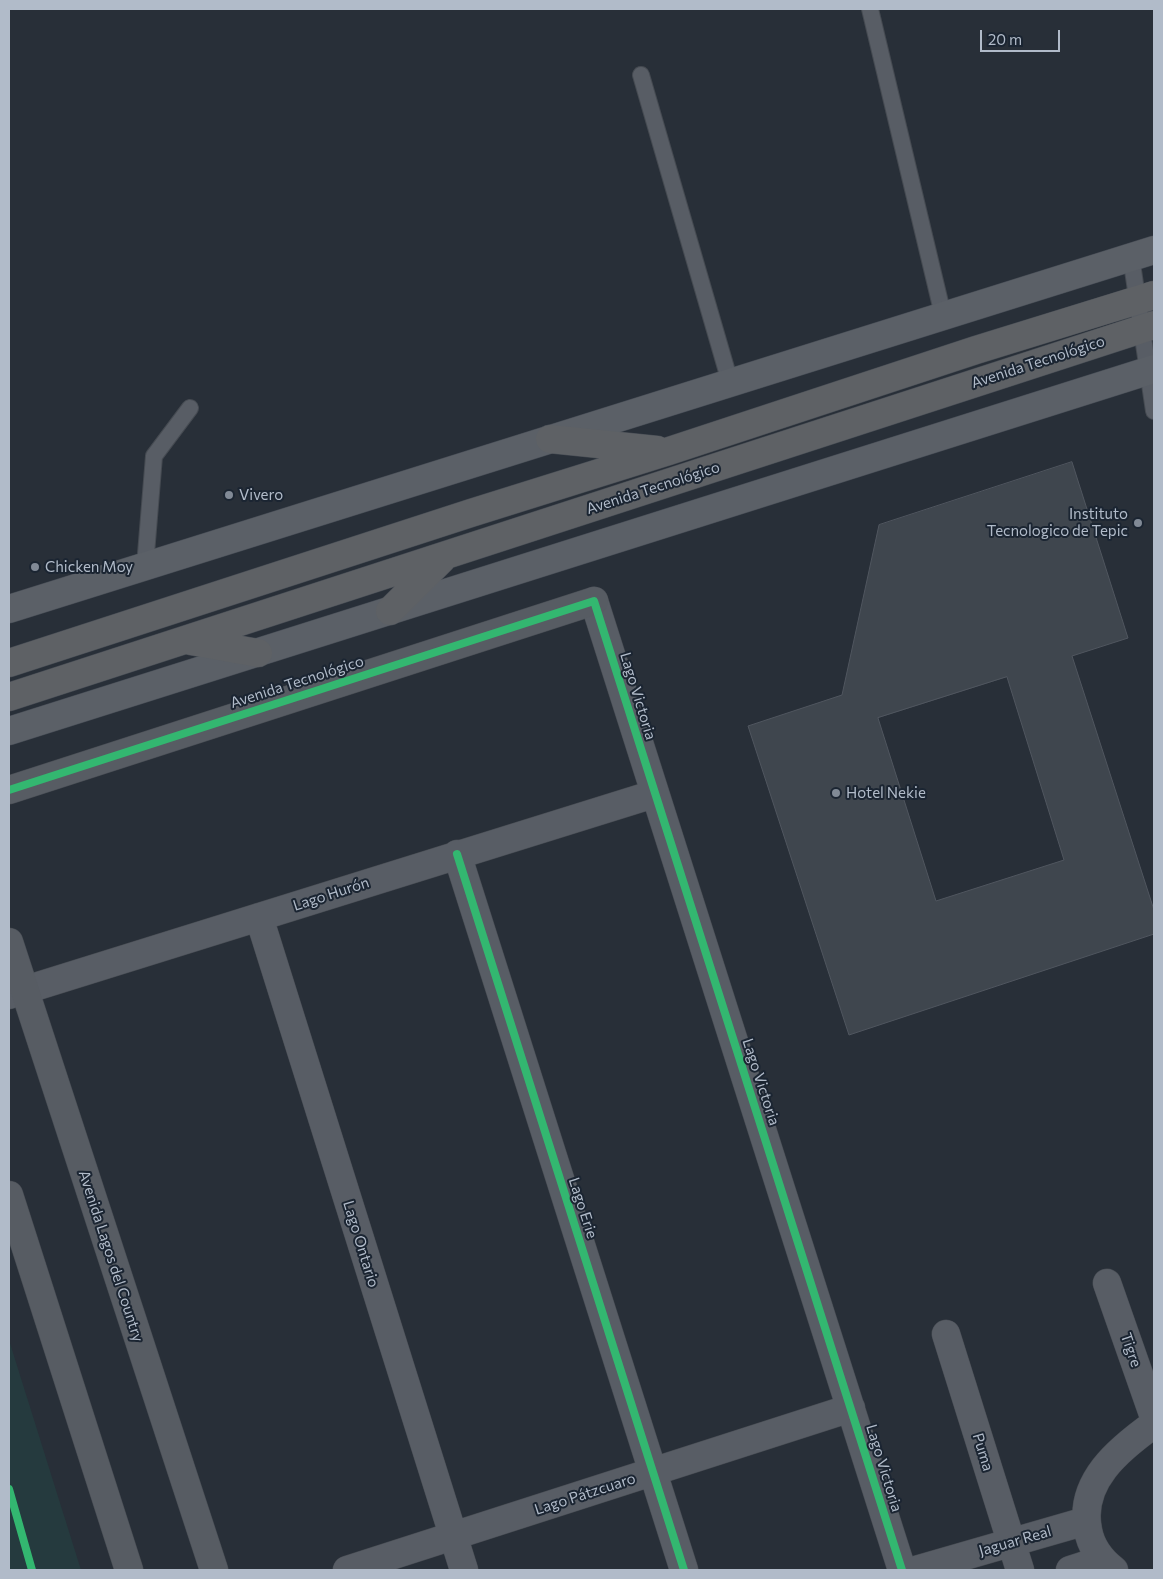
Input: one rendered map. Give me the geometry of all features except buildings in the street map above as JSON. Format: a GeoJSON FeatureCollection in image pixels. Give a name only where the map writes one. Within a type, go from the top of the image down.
{"type":"FeatureCollection","features":[{"type":"Feature","properties":{"kind":"highway","name":"Avenida Tecnológico"},"geometry":{"type":"LineString","coordinates":[[9,663],[471,512],[669,451],[966,353],[1147,298]]}},
{"type":"Feature","properties":{"kind":"highway","name":"Avenida Tecnológico"},"geometry":{"type":"LineString","coordinates":[[9,697],[1148,327]]}},
{"type":"Feature","properties":{"kind":"highway"},"geometry":{"type":"LineString","coordinates":[[550,438],[669,451]]}},
{"type":"Feature","properties":{"kind":"highway"},"geometry":{"type":"LineString","coordinates":[[390,611],[446,555]]}},
{"type":"Feature","properties":{"kind":"highway"},"geometry":{"type":"LineString","coordinates":[[188,640],[258,653]]}},
{"type":"Feature","properties":{"kind":"main road"},"geometry":{"type":"LineString","coordinates":[[9,609],[1142,253]]}},
{"type":"Feature","properties":{"kind":"main road"},"geometry":{"type":"LineString","coordinates":[[9,731],[1152,370]]}},
{"type":"Feature","properties":{"kind":"street","name":"Avenida Tecnológico"},"geometry":{"type":"LineString","coordinates":[[9,790],[594,601]]}},
{"type":"Feature","properties":{"kind":"street","name":"Lago Victoria"},"geometry":{"type":"LineString","coordinates":[[594,601],[902,1570]]}},
{"type":"Feature","properties":{"kind":"street","name":"Lago Hurón"},"geometry":{"type":"LineString","coordinates":[[17,993],[654,794]]}},
{"type":"Feature","properties":{"kind":"street","name":"Lago Erie"},"geometry":{"type":"LineString","coordinates":[[457,854],[684,1570]]}},
{"type":"Feature","properties":{"kind":"street","name":"Lago Ontario"},"geometry":{"type":"LineString","coordinates":[[259,917],[464,1570]]}},
{"type":"Feature","properties":{"kind":"street","name":"Avenida Lagos del Country"},"geometry":{"type":"LineString","coordinates":[[9,942],[17,993],[214,1570]]}},
{"type":"Feature","properties":{"kind":"street"},"geometry":{"type":"LineString","coordinates":[[9,1195],[129,1570]]}},
{"type":"Feature","properties":{"kind":"street","name":"Tigre"},"geometry":{"type":"LineString","coordinates":[[1107,1283],[1154,1417]]}},
{"type":"Feature","properties":{"kind":"street","name":"Puma"},"geometry":{"type":"LineString","coordinates":[[946,1334],[1020,1570]]}},
{"type":"Feature","properties":{"kind":"street","name":"Lago Pátzcuaro"},"geometry":{"type":"LineString","coordinates":[[347,1570],[851,1408]]}},
{"type":"Feature","properties":{"kind":"street"},"geometry":{"type":"LineString","coordinates":[[1070,1570],[1108,1565],[1090,1538],[1086,1521],[1086,1501],[1101,1472],[1126,1444],[1154,1424]]}},
{"type":"Feature","properties":{"kind":"street","name":"Jaguar Real"},"geometry":{"type":"LineString","coordinates":[[916,1570],[1086,1521]]}},
{"type":"Feature","properties":{"kind":"lane"},"geometry":{"type":"LineString","coordinates":[[870,9],[943,316]]}},
{"type":"Feature","properties":{"kind":"lane"},"geometry":{"type":"LineString","coordinates":[[641,75],[730,382]]}},
{"type":"Feature","properties":{"kind":"lane"},"geometry":{"type":"LineString","coordinates":[[1142,253],[1147,298],[1154,411]]}},
{"type":"Feature","properties":{"kind":"lane"},"geometry":{"type":"LineString","coordinates":[[145,566],[154,456],[190,408]]}},
{"type":"Feature","properties":{"kind":"green space"},"geometry":{"type":"Polygon","coordinates":[[[9,1340],[81,1570],[9,1570],[9,1340]]]}},
{"type":"Feature","properties":{"kind":"cycle path"},"geometry":{"type":"LineString","coordinates":[[9,790],[594,601],[902,1570]]}},
{"type":"Feature","properties":{"kind":"cycle path"},"geometry":{"type":"LineString","coordinates":[[457,854],[684,1570]]}},
{"type":"Feature","properties":{"kind":"cycle path"},"geometry":{"type":"LineString","coordinates":[[9,1489],[32,1570]]}},
{"type":"Feature","properties":{"kind":"place","name":"Vivero"},"geometry":{"type":"Point","coordinates":[229,495]}},
{"type":"Feature","properties":{"kind":"place","name":"Instituto Tecnologico de Tepic"},"geometry":{"type":"Point","coordinates":[1138,523]}},
{"type":"Feature","properties":{"kind":"place","name":"Chicken Moy"},"geometry":{"type":"Point","coordinates":[35,567]}},
{"type":"Feature","properties":{"kind":"place","name":"Hotel Nekie"},"geometry":{"type":"Point","coordinates":[836,793]}}]}
